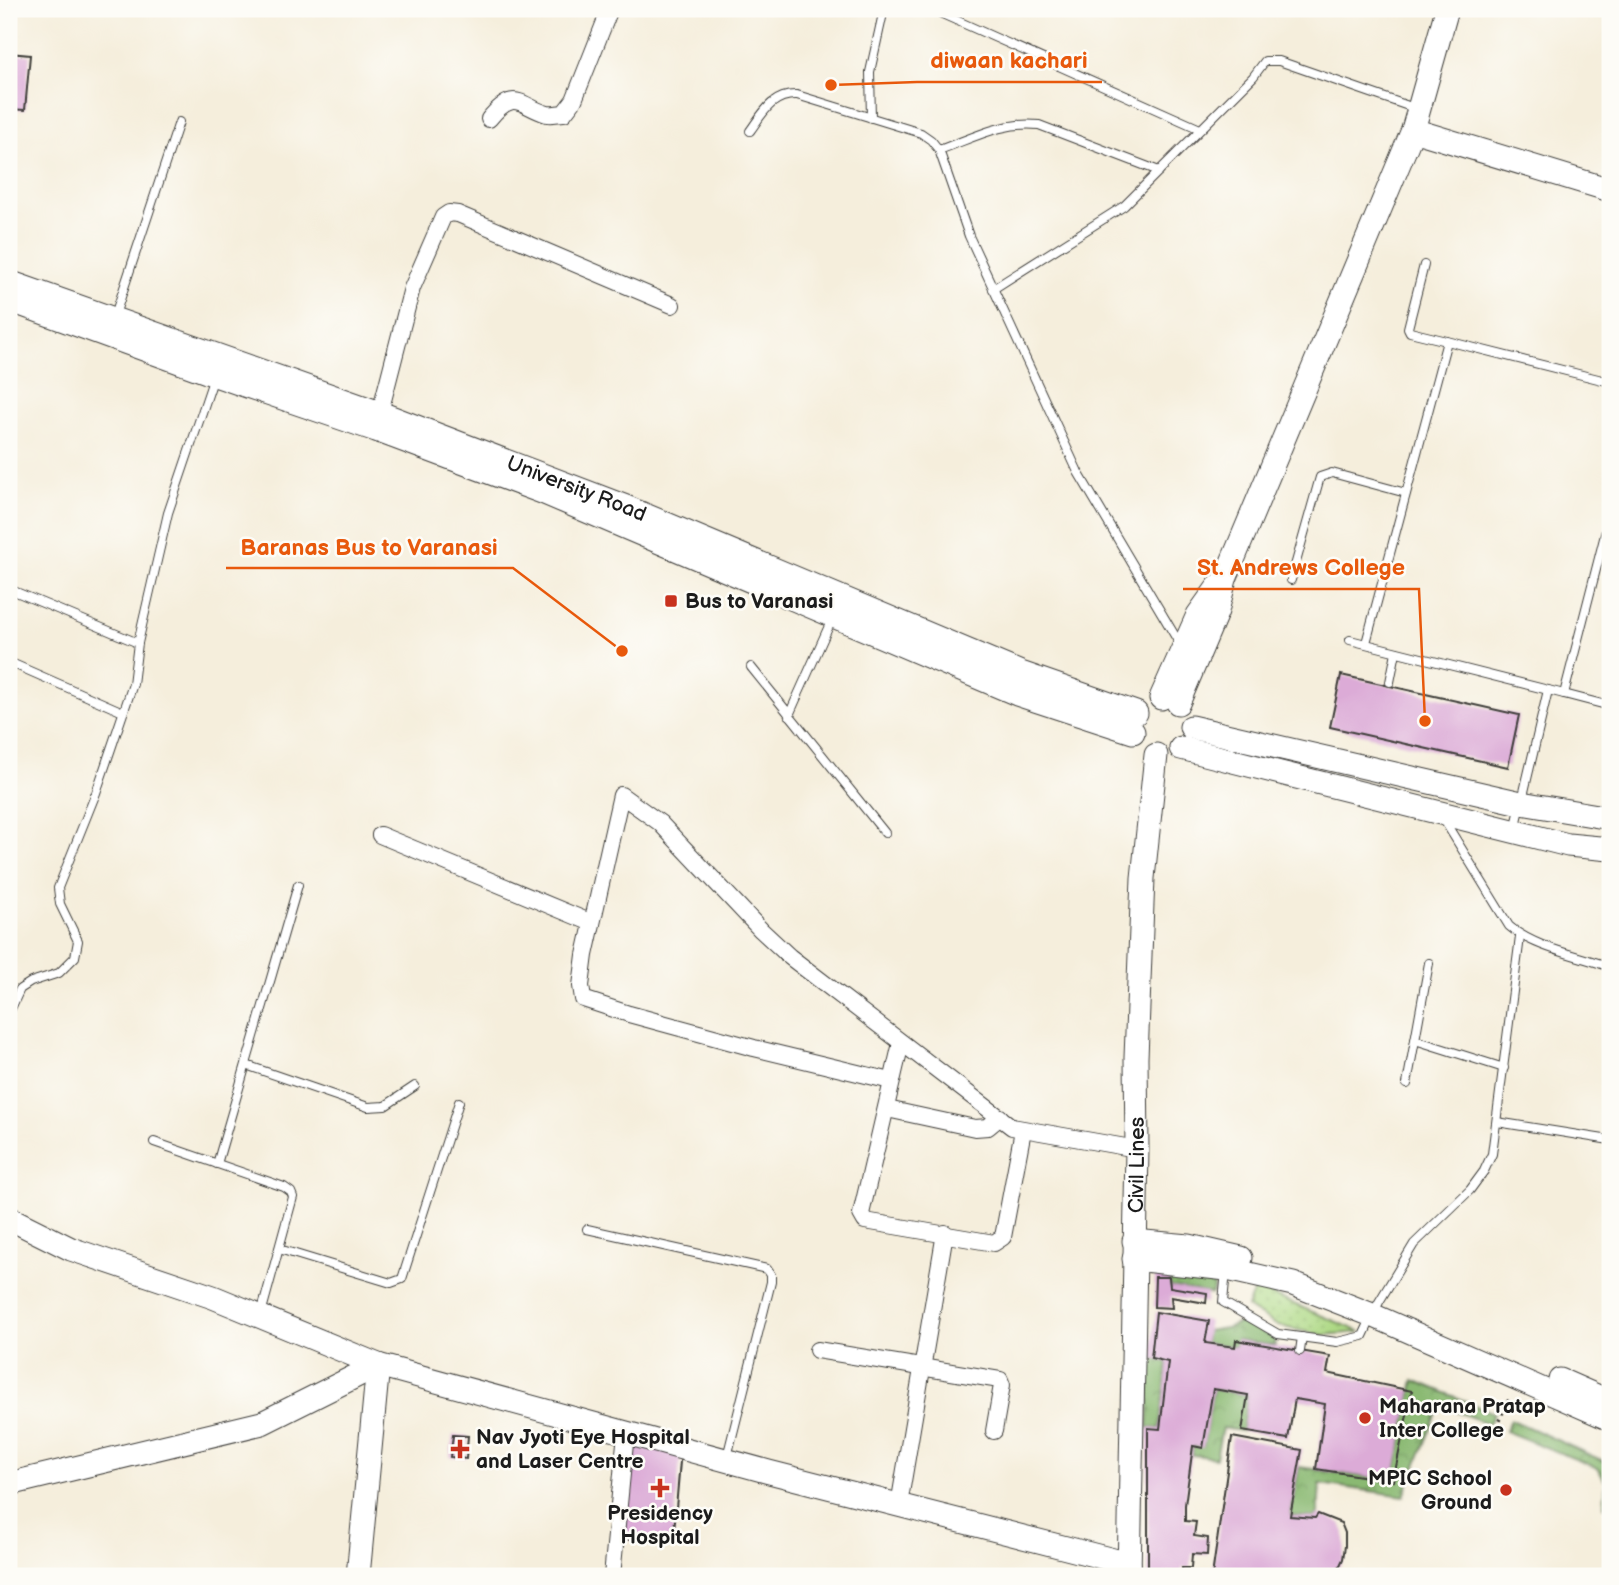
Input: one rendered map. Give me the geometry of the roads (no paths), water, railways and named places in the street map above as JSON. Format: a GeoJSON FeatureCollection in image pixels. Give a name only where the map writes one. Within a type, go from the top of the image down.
{"type":"FeatureCollection","features":[{"type":"Feature","properties":{"kind":"main road"},"geometry":{"type":"LineString","coordinates":[[1170,701],[1217,611],[1225,579],[1416,120],[1447,9]]}},
{"type":"Feature","properties":{"kind":"main road"},"geometry":{"type":"LineString","coordinates":[[1416,120],[1610,190]]}},
{"type":"Feature","properties":{"kind":"main road","name":"University Road"},"geometry":{"type":"LineString","coordinates":[[9,282],[110,328]]}},
{"type":"Feature","properties":{"kind":"main road","name":"University Road"},"geometry":{"type":"LineString","coordinates":[[9,300],[110,328],[378,421],[542,492],[838,607],[1017,694],[1135,723]]}},
{"type":"Feature","properties":{"kind":"main road"},"geometry":{"type":"LineString","coordinates":[[1170,701],[1183,649],[1198,615],[1225,579]]}},
{"type":"Feature","properties":{"kind":"main road"},"geometry":{"type":"LineString","coordinates":[[1151,700],[1170,701],[1185,710],[1191,727],[1181,748],[1171,755],[1156,755],[1143,749],[1137,742],[1135,723],[1142,706],[1151,700]]}},
{"type":"Feature","properties":{"kind":"main road"},"geometry":{"type":"LineString","coordinates":[[1191,727],[1521,803],[1610,818]]}},
{"type":"Feature","properties":{"kind":"main road"},"geometry":{"type":"LineString","coordinates":[[1181,748],[1568,845],[1610,849]]}},
{"type":"Feature","properties":{"kind":"main road","name":"Civil Lines"},"geometry":{"type":"LineString","coordinates":[[1129,1570],[1137,1149],[1136,1058],[1143,878],[1156,755]]}},
{"type":"Feature","properties":{"kind":"main road"},"geometry":{"type":"LineString","coordinates":[[10,1217],[71,1250],[214,1297],[378,1365],[899,1505],[1129,1570]]}},
{"type":"Feature","properties":{"kind":"main road"},"geometry":{"type":"LineString","coordinates":[[1134,1250],[1228,1262],[1376,1308],[1610,1402]]}},
{"type":"Feature","properties":{"kind":"main road"},"geometry":{"type":"LineString","coordinates":[[1376,1308],[1518,1379],[1610,1419]]}},
{"type":"Feature","properties":{"kind":"main road"},"geometry":{"type":"LineString","coordinates":[[9,1484],[262,1423],[378,1365]]}},
{"type":"Feature","properties":{"kind":"main road"},"geometry":{"type":"LineString","coordinates":[[358,1576],[378,1365]]}},
{"type":"Feature","properties":{"kind":"street"},"geometry":{"type":"LineString","coordinates":[[489,119],[498,107],[511,102],[523,102],[549,114],[564,113],[574,100],[610,9]]}},
{"type":"Feature","properties":{"kind":"street"},"geometry":{"type":"LineString","coordinates":[[378,421],[412,288],[443,217],[449,213],[458,214],[672,305]]}},
{"type":"Feature","properties":{"kind":"street"},"geometry":{"type":"LineString","coordinates":[[891,1082],[754,1048],[583,999],[581,986],[585,955],[621,795],[668,830],[761,930],[790,957],[1012,1128],[1137,1149]]}},
{"type":"Feature","properties":{"kind":"street"},"geometry":{"type":"LineString","coordinates":[[380,835],[592,923]]}},
{"type":"Feature","properties":{"kind":"street"},"geometry":{"type":"LineString","coordinates":[[901,1043],[862,1219],[994,1243],[1003,1237],[1023,1130]]}},
{"type":"Feature","properties":{"kind":"street"},"geometry":{"type":"LineString","coordinates":[[887,1109],[975,1128],[988,1127],[1000,1117]]}},
{"type":"Feature","properties":{"kind":"street"},"geometry":{"type":"LineString","coordinates":[[899,1505],[945,1233]]}},
{"type":"Feature","properties":{"kind":"street"},"geometry":{"type":"LineString","coordinates":[[817,1350],[1000,1380],[1002,1385],[994,1431]]}},
{"type":"Feature","properties":{"kind":"street"},"geometry":{"type":"LineString","coordinates":[[612,1576],[626,1433]]}},
{"type":"Feature","properties":{"kind":"lane"},"geometry":{"type":"LineString","coordinates":[[871,118],[870,72],[884,9]]}},
{"type":"Feature","properties":{"kind":"lane"},"geometry":{"type":"LineString","coordinates":[[931,9],[1200,129]]}},
{"type":"Feature","properties":{"kind":"lane"},"geometry":{"type":"LineString","coordinates":[[993,289],[1124,206],[1253,77],[1265,61],[1279,61],[1416,120]]}},
{"type":"Feature","properties":{"kind":"lane"},"geometry":{"type":"LineString","coordinates":[[750,131],[772,100],[797,95],[921,133],[932,140],[939,150],[969,236],[1078,472],[1183,649]]}},
{"type":"Feature","properties":{"kind":"lane"},"geometry":{"type":"LineString","coordinates":[[110,328],[179,122]]}},
{"type":"Feature","properties":{"kind":"lane"},"geometry":{"type":"LineString","coordinates":[[939,150],[1007,125],[1039,125],[1159,171]]}},
{"type":"Feature","properties":{"kind":"lane"},"geometry":{"type":"LineString","coordinates":[[1424,265],[1408,328],[1410,332],[1610,382]]}},
{"type":"Feature","properties":{"kind":"lane"},"geometry":{"type":"LineString","coordinates":[[1366,643],[1447,341]]}},
{"type":"Feature","properties":{"kind":"lane"},"geometry":{"type":"LineString","coordinates":[[9,1013],[20,989],[31,982],[59,973],[75,957],[78,941],[60,904],[58,888],[96,793],[133,684],[138,643],[168,513],[218,367]]}},
{"type":"Feature","properties":{"kind":"lane"},"geometry":{"type":"LineString","coordinates":[[1291,580],[1320,477],[1332,473],[1406,493]]}},
{"type":"Feature","properties":{"kind":"lane"},"geometry":{"type":"LineString","coordinates":[[1564,694],[1610,515]]}},
{"type":"Feature","properties":{"kind":"lane"},"geometry":{"type":"LineString","coordinates":[[9,589],[138,643]]}},
{"type":"Feature","properties":{"kind":"lane"},"geometry":{"type":"LineString","coordinates":[[789,715],[838,607]]}},
{"type":"Feature","properties":{"kind":"lane"},"geometry":{"type":"LineString","coordinates":[[1350,639],[1610,706]]}},
{"type":"Feature","properties":{"kind":"lane"},"geometry":{"type":"LineString","coordinates":[[1390,682],[1396,652]]}},
{"type":"Feature","properties":{"kind":"lane"},"geometry":{"type":"LineString","coordinates":[[9,662],[123,712]]}},
{"type":"Feature","properties":{"kind":"lane"},"geometry":{"type":"LineString","coordinates":[[751,667],[885,833]]}},
{"type":"Feature","properties":{"kind":"lane"},"geometry":{"type":"LineString","coordinates":[[1515,831],[1548,690]]}},
{"type":"Feature","properties":{"kind":"lane"},"geometry":{"type":"LineString","coordinates":[[1439,811],[1509,926],[1520,937],[1610,967]]}},
{"type":"Feature","properties":{"kind":"lane"},"geometry":{"type":"LineString","coordinates":[[217,1164],[298,885]]}},
{"type":"Feature","properties":{"kind":"lane"},"geometry":{"type":"LineString","coordinates":[[1228,1262],[1223,1302],[1278,1334],[1337,1342],[1363,1336],[1413,1244],[1470,1190],[1492,1154],[1520,937]]}},
{"type":"Feature","properties":{"kind":"lane"},"geometry":{"type":"LineString","coordinates":[[1407,1084],[1429,963]]}},
{"type":"Feature","properties":{"kind":"lane"},"geometry":{"type":"LineString","coordinates":[[9,984],[20,989]]}},
{"type":"Feature","properties":{"kind":"lane"},"geometry":{"type":"LineString","coordinates":[[1415,1040],[1504,1068]]}},
{"type":"Feature","properties":{"kind":"lane"},"geometry":{"type":"LineString","coordinates":[[246,1065],[369,1107],[385,1106],[415,1086]]}},
{"type":"Feature","properties":{"kind":"lane"},"geometry":{"type":"LineString","coordinates":[[279,1248],[391,1283],[402,1279],[459,1102]]}},
{"type":"Feature","properties":{"kind":"lane"},"geometry":{"type":"LineString","coordinates":[[1497,1122],[1610,1140]]}},
{"type":"Feature","properties":{"kind":"lane"},"geometry":{"type":"LineString","coordinates":[[153,1142],[284,1187],[291,1192],[293,1197],[260,1317]]}},
{"type":"Feature","properties":{"kind":"lane"},"geometry":{"type":"LineString","coordinates":[[1610,1196],[1610,1209]]}},
{"type":"Feature","properties":{"kind":"lane"},"geometry":{"type":"LineString","coordinates":[[587,1229],[767,1269],[771,1275],[726,1460]]}},
{"type":"Feature","properties":{"kind":"lane"},"geometry":{"type":"LineString","coordinates":[[1300,1350],[1302,1337]]}},
{"type":"Feature","properties":{"kind":"place","name":"diwaan kachari"},"geometry":{"type":"Point","coordinates":[831,85]}},
{"type":"Feature","properties":{"kind":"place","name":"Bus to Varanasi"},"geometry":{"type":"Point","coordinates":[671,601]}},
{"type":"Feature","properties":{"kind":"place","name":"Baranas Bus to Varanasi"},"geometry":{"type":"Point","coordinates":[622,651]}},
{"type":"Feature","properties":{"kind":"place","name":"St. Andrews College"},"geometry":{"type":"Point","coordinates":[1425,721]}},
{"type":"Feature","properties":{"kind":"place","name":"Maharana Pratap Inter College"},"geometry":{"type":"Point","coordinates":[1365,1418]}},
{"type":"Feature","properties":{"kind":"place","name":"Nav Jyoti Eye Hospital and Laser Centre"},"geometry":{"type":"Point","coordinates":[460,1449]}},
{"type":"Feature","properties":{"kind":"place","name":"Presidency Hospital"},"geometry":{"type":"Point","coordinates":[660,1488]}},
{"type":"Feature","properties":{"kind":"place","name":"MPIC School Ground"},"geometry":{"type":"Point","coordinates":[1506,1490]}}]}
